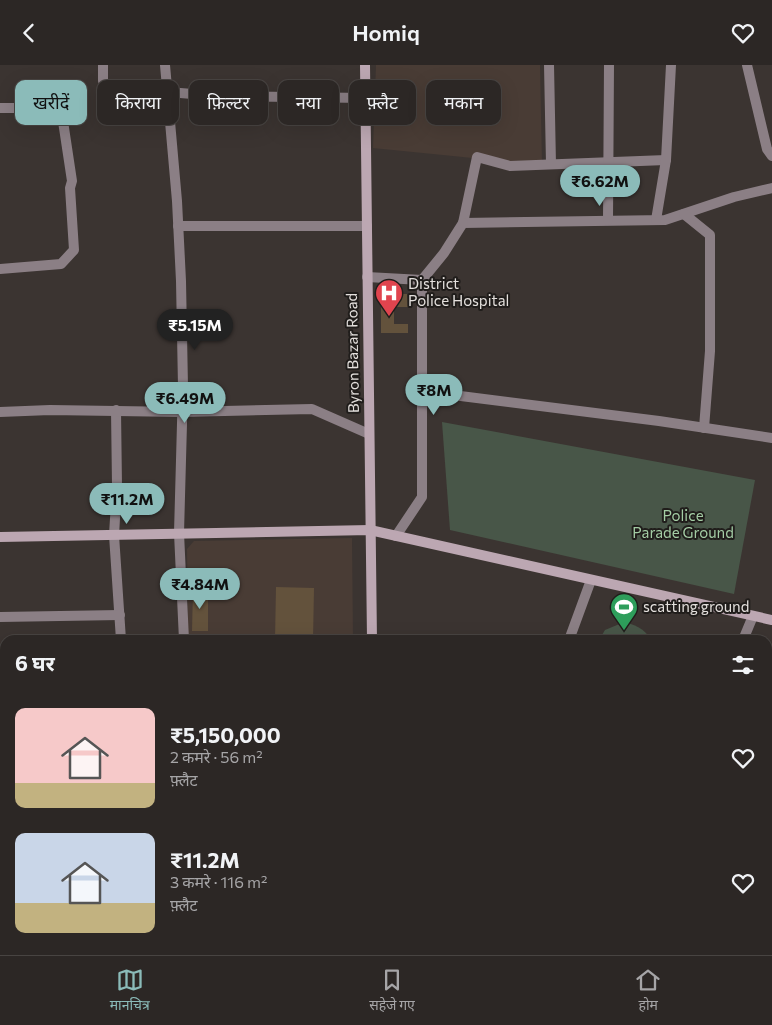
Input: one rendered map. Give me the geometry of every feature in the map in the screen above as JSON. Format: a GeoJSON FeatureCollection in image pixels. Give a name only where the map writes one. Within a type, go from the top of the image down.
{"type":"FeatureCollection","features":[{"type":"Feature","properties":{"kind":"street"},"geometry":{"type":"LineString","coordinates":[[102,65],[103,80]]}},
{"type":"Feature","properties":{"kind":"street"},"geometry":{"type":"LineString","coordinates":[[165,65],[167,80]]}},
{"type":"Feature","properties":{"kind":"street","name":"Byron Bazar Road"},"geometry":{"type":"LineString","coordinates":[[365,65],[365,80]]}},
{"type":"Feature","properties":{"kind":"street"},"geometry":{"type":"LineString","coordinates":[[549,65],[551,164]]}},
{"type":"Feature","properties":{"kind":"street"},"geometry":{"type":"LineString","coordinates":[[608,220],[609,65]]}},
{"type":"Feature","properties":{"kind":"street"},"geometry":{"type":"LineString","coordinates":[[656,220],[666,160],[671,65]]}},
{"type":"Feature","properties":{"kind":"street"},"geometry":{"type":"LineString","coordinates":[[746,65],[767,149],[772,156]]}},
{"type":"Feature","properties":{"kind":"street"},"geometry":{"type":"LineString","coordinates":[[179,93],[216,96],[349,98]]}},
{"type":"Feature","properties":{"kind":"street"},"geometry":{"type":"LineString","coordinates":[[0,108],[61,108],[72,181],[70,188],[74,250],[60,264],[0,269]]}},
{"type":"Feature","properties":{"kind":"street"},"geometry":{"type":"LineString","coordinates":[[170,125],[178,226],[182,412],[179,533],[184,635]]}},
{"type":"Feature","properties":{"kind":"street","name":"Byron Bazar Road"},"geometry":{"type":"LineString","coordinates":[[365,125],[372,635]]}},
{"type":"Feature","properties":{"kind":"street"},"geometry":{"type":"LineString","coordinates":[[396,536],[422,497],[422,281],[444,253],[463,223],[477,157],[510,166],[666,160]]}},
{"type":"Feature","properties":{"kind":"street"},"geometry":{"type":"LineString","coordinates":[[463,223],[665,220],[734,197],[772,188]]}},
{"type":"Feature","properties":{"kind":"street"},"geometry":{"type":"LineString","coordinates":[[684,214],[710,235],[710,351],[704,428]]}},
{"type":"Feature","properties":{"kind":"street"},"geometry":{"type":"LineString","coordinates":[[178,226],[367,226]]}},
{"type":"Feature","properties":{"kind":"street"},"geometry":{"type":"LineString","coordinates":[[367,277],[422,281]]}},
{"type":"Feature","properties":{"kind":"street"},"geometry":{"type":"LineString","coordinates":[[421,391],[772,438]]}},
{"type":"Feature","properties":{"kind":"street"},"geometry":{"type":"LineString","coordinates":[[0,412],[116,410],[182,412],[312,409],[369,434]]}},
{"type":"Feature","properties":{"kind":"street"},"geometry":{"type":"LineString","coordinates":[[116,410],[117,486],[114,535],[120,635]]}},
{"type":"Feature","properties":{"kind":"street"},"geometry":{"type":"LineString","coordinates":[[0,537],[370,530],[772,620]]}},
{"type":"Feature","properties":{"kind":"street"},"geometry":{"type":"LineString","coordinates":[[571,635],[591,580]]}},
{"type":"Feature","properties":{"kind":"street"},"geometry":{"type":"LineString","coordinates":[[0,617],[120,615]]}},
{"type":"Feature","properties":{"kind":"street"},"geometry":{"type":"LineString","coordinates":[[745,635],[753,616]]}},
{"type":"Feature","properties":{"kind":"shaded area"},"geometry":{"type":"Polygon","coordinates":[[[376,65],[540,65],[542,165],[373,148],[374,125],[416,125],[416,80],[375,80],[376,65]]]}},
{"type":"Feature","properties":{"kind":"shaded area"},"geometry":{"type":"Polygon","coordinates":[[[352,538],[353,635],[188,635],[187,549],[194,541],[352,538]]]}},
{"type":"Feature","properties":{"kind":"green space","name":"Police Parade Ground"},"geometry":{"type":"Polygon","coordinates":[[[442,422],[755,480],[734,594],[450,530],[442,422]]]}},
{"type":"Feature","properties":{"kind":"green space"},"geometry":{"type":"Polygon","coordinates":[[[622,623],[631,624],[639,627],[647,635],[602,635],[605,630],[622,623]]]}},
{"type":"Feature","properties":{"kind":"building"},"geometry":{"type":"Polygon","coordinates":[[[381,294],[407,294],[408,307],[394,307],[394,324],[408,324],[408,333],[381,333],[381,294]]]}},
{"type":"Feature","properties":{"kind":"building"},"geometry":{"type":"Polygon","coordinates":[[[276,587],[314,588],[313,635],[275,635],[276,587]]]}},
{"type":"Feature","properties":{"kind":"building"},"geometry":{"type":"Polygon","coordinates":[[[193,589],[208,589],[208,631],[192,631],[193,589]]]}},
{"type":"Feature","properties":{"kind":"place","name":"District Police Hospital"},"geometry":{"type":"Point","coordinates":[389,317]}},
{"type":"Feature","properties":{"kind":"place","name":"scatting ground"},"geometry":{"type":"Point","coordinates":[624,631]}}]}
